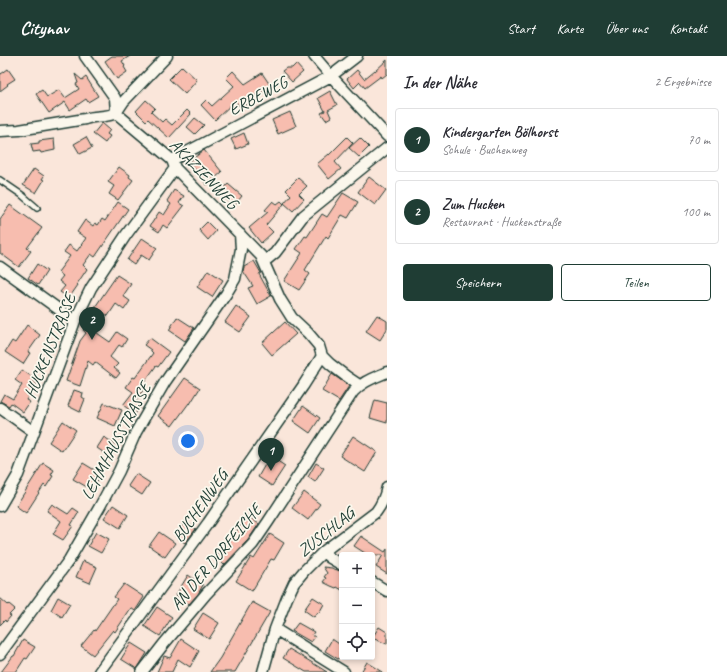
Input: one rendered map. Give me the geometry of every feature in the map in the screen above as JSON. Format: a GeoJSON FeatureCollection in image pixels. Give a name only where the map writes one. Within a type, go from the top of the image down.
{"type":"FeatureCollection","features":[{"type":"Feature","properties":{"kind":"street"},"geometry":{"type":"LineString","coordinates":[[85,56],[114,98],[116,113]]}},
{"type":"Feature","properties":{"kind":"street"},"geometry":{"type":"LineString","coordinates":[[0,131],[19,130],[116,113],[124,102],[167,56]]}},
{"type":"Feature","properties":{"kind":"street"},"geometry":{"type":"LineString","coordinates":[[314,56],[387,136]]}},
{"type":"Feature","properties":{"kind":"street","name":"ERBEWEG"},"geometry":{"type":"LineString","coordinates":[[173,164],[331,76],[356,56]]}},
{"type":"Feature","properties":{"kind":"street","name":"AKAZIENWEG"},"geometry":{"type":"LineString","coordinates":[[116,113],[173,164],[261,256],[280,299],[292,318],[319,346],[322,356],[346,377],[359,385]]}},
{"type":"Feature","properties":{"kind":"street"},"geometry":{"type":"LineString","coordinates":[[264,262],[275,253],[303,216],[387,148]]}},
{"type":"Feature","properties":{"kind":"street","name":"HUCKENSTRASSE"},"geometry":{"type":"LineString","coordinates":[[0,506],[18,475],[75,321],[91,288],[173,164]]}},
{"type":"Feature","properties":{"kind":"street","name":"LEHMHAUSSTRASSE"},"geometry":{"type":"LineString","coordinates":[[0,654],[4,641],[69,560],[119,471],[136,432],[162,389],[235,280],[241,250],[240,234]]}},
{"type":"Feature","properties":{"kind":"street"},"geometry":{"type":"LineString","coordinates":[[0,267],[75,321]]}},
{"type":"Feature","properties":{"kind":"street","name":"BUCHENWEG"},"geometry":{"type":"LineString","coordinates":[[99,672],[213,516],[322,356]]}},
{"type":"Feature","properties":{"kind":"street","name":"AN DER DORFEICHE"},"geometry":{"type":"LineString","coordinates":[[142,672],[162,645],[206,594],[253,544],[353,392],[359,385],[387,372]]}},
{"type":"Feature","properties":{"kind":"street"},"geometry":{"type":"LineString","coordinates":[[0,408],[34,432]]}},
{"type":"Feature","properties":{"kind":"street","name":"ZUSCHLAG"},"geometry":{"type":"LineString","coordinates":[[263,672],[275,629],[294,583],[323,552],[376,512],[385,498],[387,487]]}},
{"type":"Feature","properties":{"kind":"street"},"geometry":{"type":"LineString","coordinates":[[323,552],[339,563]]}},
{"type":"Feature","properties":{"kind":"street"},"geometry":{"type":"LineString","coordinates":[[375,584],[387,591]]}},
{"type":"Feature","properties":{"kind":"street"},"geometry":{"type":"LineString","coordinates":[[275,629],[344,672]]}},
{"type":"Feature","properties":{"kind":"lane"},"geometry":{"type":"LineString","coordinates":[[0,180],[38,208]]}},
{"type":"Feature","properties":{"kind":"building"},"geometry":{"type":"Polygon","coordinates":[[[112,56],[130,56],[122,61],[127,72],[117,79],[105,61],[112,56]]]}},
{"type":"Feature","properties":{"kind":"building"},"geometry":{"type":"Polygon","coordinates":[[[387,60],[387,74],[382,78],[381,76],[365,88],[360,82],[354,88],[347,79],[357,70],[364,79],[387,60]]]}},
{"type":"Feature","properties":{"kind":"building"},"geometry":{"type":"Polygon","coordinates":[[[296,64],[303,72],[292,82],[282,71],[286,68],[292,68],[296,64]]]}},
{"type":"Feature","properties":{"kind":"building"},"geometry":{"type":"Polygon","coordinates":[[[182,66],[197,80],[185,94],[169,79],[182,66]]]}},
{"type":"Feature","properties":{"kind":"building"},"geometry":{"type":"Polygon","coordinates":[[[8,69],[15,79],[0,91],[0,73],[1,74],[8,69]]]}},
{"type":"Feature","properties":{"kind":"building"},"geometry":{"type":"Polygon","coordinates":[[[233,71],[245,84],[262,73],[270,85],[262,93],[260,91],[242,109],[235,101],[215,120],[201,105],[206,100],[212,106],[234,86],[226,78],[233,71]]]}},
{"type":"Feature","properties":{"kind":"building"},"geometry":{"type":"Polygon","coordinates":[[[75,74],[82,80],[86,77],[98,96],[88,102],[86,99],[70,110],[65,102],[49,113],[36,94],[42,90],[47,97],[59,90],[65,98],[79,89],[76,84],[78,83],[75,74]]]}},
{"type":"Feature","properties":{"kind":"building"},"geometry":{"type":"Polygon","coordinates":[[[330,91],[337,105],[328,110],[331,117],[326,120],[321,113],[325,111],[318,98],[330,91]]]}},
{"type":"Feature","properties":{"kind":"building"},"geometry":{"type":"Polygon","coordinates":[[[146,100],[155,108],[151,112],[162,122],[165,119],[172,125],[187,110],[191,114],[169,138],[148,119],[146,121],[136,111],[146,100]]]}},
{"type":"Feature","properties":{"kind":"building"},"geometry":{"type":"Polygon","coordinates":[[[290,112],[296,126],[278,134],[272,120],[290,112]]]}},
{"type":"Feature","properties":{"kind":"building"},"geometry":{"type":"Polygon","coordinates":[[[195,118],[204,125],[195,134],[187,127],[195,118]]]}},
{"type":"Feature","properties":{"kind":"building"},"geometry":{"type":"Polygon","coordinates":[[[102,123],[110,130],[107,134],[110,136],[105,143],[93,134],[102,123]]]}},
{"type":"Feature","properties":{"kind":"building"},"geometry":{"type":"Polygon","coordinates":[[[244,133],[248,144],[236,149],[231,139],[244,133]]]}},
{"type":"Feature","properties":{"kind":"building"},"geometry":{"type":"Polygon","coordinates":[[[86,137],[92,148],[80,154],[74,144],[86,137]]]}},
{"type":"Feature","properties":{"kind":"building"},"geometry":{"type":"Polygon","coordinates":[[[347,137],[353,143],[335,162],[341,169],[329,179],[317,164],[329,155],[347,137]]]}},
{"type":"Feature","properties":{"kind":"building"},"geometry":{"type":"Polygon","coordinates":[[[360,138],[369,147],[359,157],[349,148],[360,138]]]}},
{"type":"Feature","properties":{"kind":"building"},"geometry":{"type":"Polygon","coordinates":[[[54,139],[55,150],[41,153],[40,151],[33,152],[31,144],[39,143],[39,141],[54,139]]]}},
{"type":"Feature","properties":{"kind":"building"},"geometry":{"type":"Polygon","coordinates":[[[204,150],[222,172],[207,185],[189,162],[204,150]]]}},
{"type":"Feature","properties":{"kind":"building"},"geometry":{"type":"Polygon","coordinates":[[[119,167],[130,175],[129,177],[133,180],[118,200],[109,194],[114,186],[108,182],[119,167]]]}},
{"type":"Feature","properties":{"kind":"building"},"geometry":{"type":"Polygon","coordinates":[[[34,169],[44,176],[42,179],[44,180],[36,193],[23,185],[34,169]]]}},
{"type":"Feature","properties":{"kind":"building"},"geometry":{"type":"Polygon","coordinates":[[[369,177],[386,190],[375,205],[358,192],[369,177]]]}},
{"type":"Feature","properties":{"kind":"building"},"geometry":{"type":"Polygon","coordinates":[[[298,178],[307,186],[299,194],[304,199],[293,211],[284,203],[291,195],[286,190],[298,178]]]}},
{"type":"Feature","properties":{"kind":"building"},"geometry":{"type":"Polygon","coordinates":[[[228,184],[242,196],[234,206],[219,194],[228,184]]]}},
{"type":"Feature","properties":{"kind":"building"},"geometry":{"type":"Polygon","coordinates":[[[174,190],[184,196],[179,203],[184,206],[167,228],[163,225],[159,232],[150,226],[159,212],[164,215],[171,204],[167,201],[174,190]]]}},
{"type":"Feature","properties":{"kind":"building"},"geometry":{"type":"Polygon","coordinates":[[[343,193],[358,202],[348,218],[342,215],[328,238],[326,236],[305,270],[310,274],[299,290],[284,281],[302,253],[296,249],[305,236],[307,237],[322,214],[327,217],[343,193]]]}},
{"type":"Feature","properties":{"kind":"building"},"geometry":{"type":"Polygon","coordinates":[[[273,201],[277,204],[281,201],[284,204],[266,225],[273,232],[261,243],[249,228],[268,212],[265,210],[273,201]]]}},
{"type":"Feature","properties":{"kind":"building"},"geometry":{"type":"Polygon","coordinates":[[[118,202],[128,209],[95,257],[91,254],[83,265],[87,269],[69,298],[60,292],[65,286],[59,281],[63,276],[58,272],[70,256],[64,252],[69,245],[77,251],[86,238],[77,232],[85,220],[93,226],[95,223],[98,225],[102,219],[105,221],[118,202]]]}},
{"type":"Feature","properties":{"kind":"building"},"geometry":{"type":"Polygon","coordinates":[[[10,205],[42,228],[27,248],[31,251],[19,267],[0,253],[0,219],[10,205]]]}},
{"type":"Feature","properties":{"kind":"building"},"geometry":{"type":"Polygon","coordinates":[[[207,222],[216,231],[208,240],[199,230],[207,222]]]}},
{"type":"Feature","properties":{"kind":"building"},"geometry":{"type":"Polygon","coordinates":[[[142,238],[157,248],[149,260],[141,255],[134,265],[127,260],[142,238]]]}},
{"type":"Feature","properties":{"kind":"building"},"geometry":{"type":"Polygon","coordinates":[[[254,261],[271,296],[257,304],[248,288],[253,286],[243,271],[244,267],[254,261]]]}},
{"type":"Feature","properties":{"kind":"building"},"geometry":{"type":"Polygon","coordinates":[[[37,264],[47,271],[38,285],[28,278],[37,264]]]}},
{"type":"Feature","properties":{"kind":"building"},"geometry":{"type":"Polygon","coordinates":[[[208,270],[223,280],[212,297],[197,287],[208,270]]]}},
{"type":"Feature","properties":{"kind":"building"},"geometry":{"type":"Polygon","coordinates":[[[117,275],[131,284],[123,296],[130,301],[124,310],[116,304],[108,316],[95,307],[117,275]]]}},
{"type":"Feature","properties":{"kind":"building"},"geometry":{"type":"Polygon","coordinates":[[[236,306],[251,317],[240,332],[225,322],[236,306]]]}},
{"type":"Feature","properties":{"kind":"building"},"geometry":{"type":"Polygon","coordinates":[[[377,315],[387,321],[387,329],[380,340],[366,331],[377,315]]]}},
{"type":"Feature","properties":{"kind":"building"},"geometry":{"type":"Polygon","coordinates":[[[177,317],[194,328],[185,341],[169,330],[177,317]]]}},
{"type":"Feature","properties":{"kind":"building"},"geometry":{"type":"Polygon","coordinates":[[[91,319],[101,327],[97,333],[110,342],[117,332],[127,339],[122,347],[119,345],[110,357],[118,364],[114,368],[120,373],[116,378],[95,362],[93,365],[88,361],[80,386],[66,381],[80,341],[86,333],[83,330],[91,319]]]}},
{"type":"Feature","properties":{"kind":"building"},"geometry":{"type":"Polygon","coordinates":[[[285,322],[296,334],[272,355],[262,343],[285,322]]]}},
{"type":"Feature","properties":{"kind":"building"},"geometry":{"type":"Polygon","coordinates":[[[27,325],[40,335],[28,352],[30,353],[23,364],[5,352],[12,341],[15,343],[27,325]]]}},
{"type":"Feature","properties":{"kind":"building"},"geometry":{"type":"Polygon","coordinates":[[[150,338],[169,352],[158,367],[156,366],[143,384],[146,386],[136,400],[142,405],[135,414],[123,405],[133,392],[126,387],[133,377],[135,378],[153,353],[144,345],[150,338]]]}},
{"type":"Feature","properties":{"kind":"building"},"geometry":{"type":"Polygon","coordinates":[[[22,370],[34,378],[32,380],[37,383],[26,400],[30,402],[23,412],[11,403],[9,406],[0,401],[4,394],[13,399],[22,385],[15,380],[22,370]]]}},
{"type":"Feature","properties":{"kind":"building"},"geometry":{"type":"Polygon","coordinates":[[[332,374],[349,386],[339,401],[322,391],[332,374]]]}},
{"type":"Feature","properties":{"kind":"building"},"geometry":{"type":"Polygon","coordinates":[[[185,378],[200,388],[190,404],[189,403],[172,426],[158,416],[185,378]]]}},
{"type":"Feature","properties":{"kind":"building"},"geometry":{"type":"Polygon","coordinates":[[[74,390],[83,393],[82,397],[85,399],[80,412],[68,406],[74,390]]]}},
{"type":"Feature","properties":{"kind":"building"},"geometry":{"type":"Polygon","coordinates":[[[375,400],[387,403],[387,423],[370,418],[375,400]]]}},
{"type":"Feature","properties":{"kind":"building"},"geometry":{"type":"Polygon","coordinates":[[[104,403],[122,410],[115,426],[97,418],[104,403]]]}},
{"type":"Feature","properties":{"kind":"building"},"geometry":{"type":"Polygon","coordinates":[[[303,406],[320,418],[310,433],[293,421],[303,406]]]}},
{"type":"Feature","properties":{"kind":"building"},"geometry":{"type":"Polygon","coordinates":[[[63,421],[76,430],[62,451],[49,442],[63,421]]]}},
{"type":"Feature","properties":{"kind":"building"},"geometry":{"type":"Polygon","coordinates":[[[353,436],[377,452],[365,472],[340,456],[353,436]]]}},
{"type":"Feature","properties":{"kind":"building"},"geometry":{"type":"Polygon","coordinates":[[[104,437],[118,446],[110,457],[97,448],[104,437]]]}},
{"type":"Feature","properties":{"kind":"building"},"geometry":{"type":"Polygon","coordinates":[[[270,456],[285,466],[272,486],[258,477],[270,456]]]}},
{"type":"Feature","properties":{"kind":"building"},"geometry":{"type":"Polygon","coordinates":[[[43,463],[54,470],[51,475],[53,476],[46,487],[44,485],[26,513],[16,506],[43,463]]]}},
{"type":"Feature","properties":{"kind":"building"},"geometry":{"type":"Polygon","coordinates":[[[83,463],[101,474],[92,490],[73,479],[83,463]]]}},
{"type":"Feature","properties":{"kind":"building"},"geometry":{"type":"Polygon","coordinates":[[[316,463],[324,468],[315,482],[308,477],[316,463]]]}},
{"type":"Feature","properties":{"kind":"building"},"geometry":{"type":"Polygon","coordinates":[[[136,474],[150,483],[142,495],[128,486],[136,474]]]}},
{"type":"Feature","properties":{"kind":"building"},"geometry":{"type":"Polygon","coordinates":[[[304,492],[320,504],[308,520],[292,508],[304,492]]]}},
{"type":"Feature","properties":{"kind":"building"},"geometry":{"type":"Polygon","coordinates":[[[52,504],[68,514],[73,508],[79,512],[71,525],[73,526],[63,540],[53,534],[61,521],[47,511],[52,504]]]}},
{"type":"Feature","properties":{"kind":"building"},"geometry":{"type":"Polygon","coordinates":[[[113,505],[128,515],[120,528],[104,518],[113,505]]]}},
{"type":"Feature","properties":{"kind":"building"},"geometry":{"type":"Polygon","coordinates":[[[248,516],[259,524],[248,540],[224,565],[215,556],[228,543],[248,516]]]}},
{"type":"Feature","properties":{"kind":"building"},"geometry":{"type":"Polygon","coordinates":[[[185,521],[196,529],[185,543],[175,536],[185,521]]]}},
{"type":"Feature","properties":{"kind":"building"},"geometry":{"type":"Polygon","coordinates":[[[96,532],[109,539],[101,553],[88,546],[96,532]]]}},
{"type":"Feature","properties":{"kind":"building"},"geometry":{"type":"Polygon","coordinates":[[[159,532],[175,543],[165,557],[149,546],[159,532]]]}},
{"type":"Feature","properties":{"kind":"building"},"geometry":{"type":"Polygon","coordinates":[[[270,534],[284,543],[274,560],[271,559],[252,591],[236,581],[251,557],[254,559],[270,534]]]}},
{"type":"Feature","properties":{"kind":"building"},"geometry":{"type":"Polygon","coordinates":[[[361,536],[385,552],[387,549],[387,574],[376,567],[383,555],[375,555],[375,552],[363,552],[354,546],[361,536]]]}},
{"type":"Feature","properties":{"kind":"building"},"geometry":{"type":"Polygon","coordinates":[[[83,561],[97,567],[90,583],[76,577],[83,561]]]}},
{"type":"Feature","properties":{"kind":"building"},"geometry":{"type":"Polygon","coordinates":[[[323,567],[339,571],[339,588],[323,582],[327,573],[323,567]]]}},
{"type":"Feature","properties":{"kind":"building"},"geometry":{"type":"Polygon","coordinates":[[[188,575],[203,585],[198,594],[189,604],[176,595],[188,575]]]}},
{"type":"Feature","properties":{"kind":"building"},"geometry":{"type":"Polygon","coordinates":[[[124,584],[144,597],[135,611],[131,608],[115,632],[113,630],[93,655],[81,646],[94,630],[95,631],[117,599],[114,597],[124,584]]]}},
{"type":"Feature","properties":{"kind":"building"},"geometry":{"type":"Polygon","coordinates":[[[58,597],[70,604],[62,617],[51,610],[58,597]]]}},
{"type":"Feature","properties":{"kind":"building"},"geometry":{"type":"Polygon","coordinates":[[[313,597],[324,604],[319,613],[318,612],[314,617],[304,610],[313,597]]]}},
{"type":"Feature","properties":{"kind":"building"},"geometry":{"type":"Polygon","coordinates":[[[0,598],[15,609],[9,615],[11,616],[6,622],[5,620],[0,625],[0,598]]]}},
{"type":"Feature","properties":{"kind":"building"},"geometry":{"type":"Polygon","coordinates":[[[252,602],[270,612],[235,672],[210,672],[220,658],[252,602]]]}},
{"type":"Feature","properties":{"kind":"building"},"geometry":{"type":"Polygon","coordinates":[[[157,607],[172,617],[160,636],[144,626],[157,607]]]}},
{"type":"Feature","properties":{"kind":"building"},"geometry":{"type":"Polygon","coordinates":[[[203,613],[219,623],[209,639],[193,629],[203,613]]]}},
{"type":"Feature","properties":{"kind":"building"},"geometry":{"type":"Polygon","coordinates":[[[298,623],[314,632],[312,635],[315,637],[311,642],[292,631],[298,623]]]}},
{"type":"Feature","properties":{"kind":"building"},"geometry":{"type":"Polygon","coordinates":[[[379,627],[387,632],[387,644],[375,639],[375,633],[379,627]]]}},
{"type":"Feature","properties":{"kind":"building"},"geometry":{"type":"Polygon","coordinates":[[[181,639],[199,651],[190,667],[178,659],[172,672],[157,672],[164,656],[170,658],[181,639]]]}},
{"type":"Feature","properties":{"kind":"building"},"geometry":{"type":"Polygon","coordinates":[[[332,639],[339,644],[338,659],[325,651],[332,639]]]}},
{"type":"Feature","properties":{"kind":"building"},"geometry":{"type":"Polygon","coordinates":[[[23,640],[35,647],[27,659],[25,658],[16,672],[1,672],[14,656],[23,640]]]}},
{"type":"Feature","properties":{"kind":"building"},"geometry":{"type":"Polygon","coordinates":[[[131,643],[147,653],[137,669],[121,659],[131,643]]]}},
{"type":"Feature","properties":{"kind":"building"},"geometry":{"type":"Polygon","coordinates":[[[289,649],[327,672],[306,672],[283,658],[289,649]]]}},
{"type":"Feature","properties":{"kind":"building"},"geometry":{"type":"Polygon","coordinates":[[[367,662],[383,672],[361,672],[367,662]]]}},
{"type":"Feature","properties":{"kind":"place","name":"Zum Hucken"},"geometry":{"type":"Point","coordinates":[92,340]}},
{"type":"Feature","properties":{"kind":"place","name":"Kindergarten Bölhorst"},"geometry":{"type":"Point","coordinates":[271,471]}}]}
